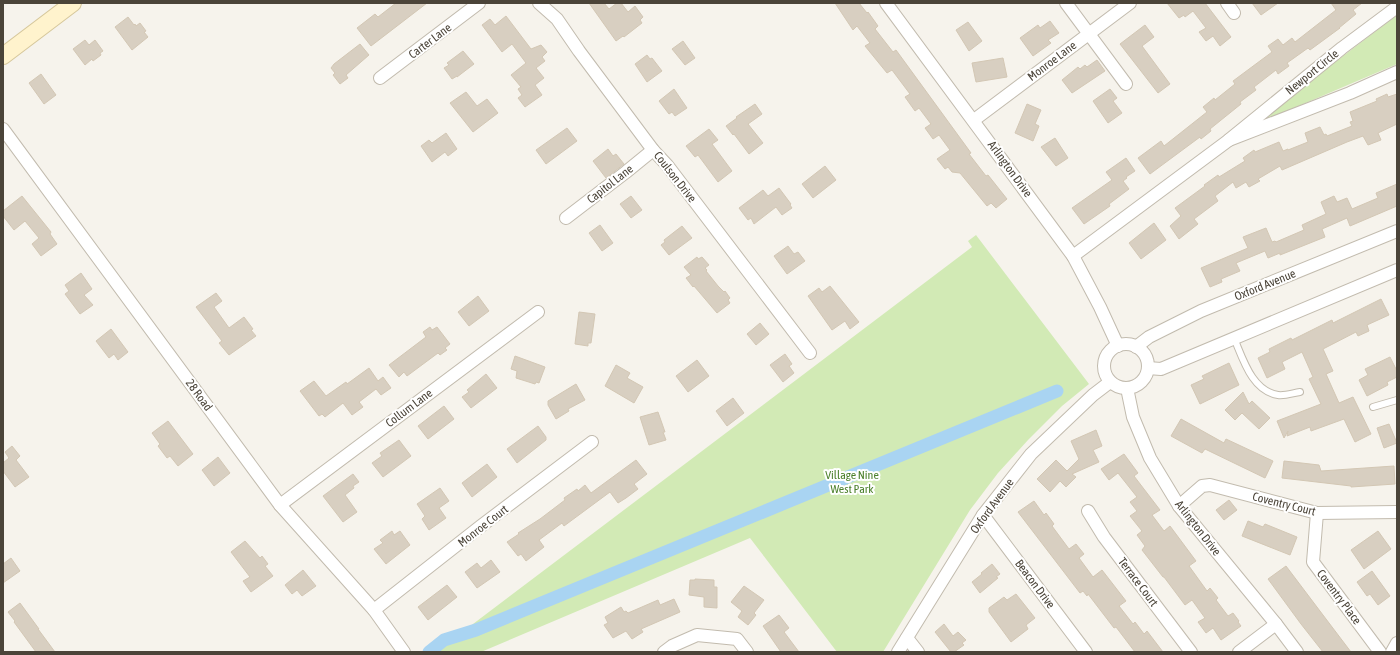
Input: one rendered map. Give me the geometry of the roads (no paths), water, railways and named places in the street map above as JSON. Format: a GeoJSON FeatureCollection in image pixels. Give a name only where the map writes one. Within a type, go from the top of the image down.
{"type":"FeatureCollection","features":[{"type":"Feature","properties":{"kind":"main road"},"geometry":{"type":"LineString","coordinates":[[3,56],[73,3]]}},
{"type":"Feature","properties":{"kind":"street","name":"Carter Lane"},"geometry":{"type":"LineString","coordinates":[[380,78],[479,3]]}},
{"type":"Feature","properties":{"kind":"street","name":"Coulson Drive"},"geometry":{"type":"LineString","coordinates":[[539,3],[557,19],[579,52],[653,150],[676,177],[810,353]]}},
{"type":"Feature","properties":{"kind":"street","name":"Arlington Drive"},"geometry":{"type":"LineString","coordinates":[[886,3],[974,120],[1073,256],[1100,307],[1118,346]]}},
{"type":"Feature","properties":{"kind":"street"},"geometry":{"type":"LineString","coordinates":[[1066,3],[1126,84]]}},
{"type":"Feature","properties":{"kind":"street","name":"Monroe Lane"},"geometry":{"type":"LineString","coordinates":[[974,120],[1130,3]]}},
{"type":"Feature","properties":{"kind":"street"},"geometry":{"type":"LineString","coordinates":[[1227,3],[1234,13]]}},
{"type":"Feature","properties":{"kind":"street","name":"Newport Circle"},"geometry":{"type":"LineString","coordinates":[[1073,256],[1229,140],[1342,48],[1397,7]]}},
{"type":"Feature","properties":{"kind":"street","name":"Newport Circle"},"geometry":{"type":"LineString","coordinates":[[1229,140],[1350,93],[1397,72]]}},
{"type":"Feature","properties":{"kind":"street","name":"28 Road"},"geometry":{"type":"LineString","coordinates":[[3,129],[280,505],[374,610],[404,652]]}},
{"type":"Feature","properties":{"kind":"street","name":"Capitol Lane"},"geometry":{"type":"LineString","coordinates":[[566,218],[653,150]]}},
{"type":"Feature","properties":{"kind":"street","name":"Oxford Avenue"},"geometry":{"type":"LineString","coordinates":[[1136,347],[1149,337],[1201,311],[1397,231]]}},
{"type":"Feature","properties":{"kind":"street"},"geometry":{"type":"LineString","coordinates":[[1148,368],[1161,369],[1233,337],[1397,270]]}},
{"type":"Feature","properties":{"kind":"street","name":"Collum Lane"},"geometry":{"type":"LineString","coordinates":[[280,505],[538,312]]}},
{"type":"Feature","properties":{"kind":"street"},"geometry":{"type":"LineString","coordinates":[[1130,345],[1136,347],[1145,356],[1148,368],[1144,380],[1134,387],[1127,388],[1115,386],[1110,382],[1104,371],[1104,365],[1108,353],[1118,346],[1130,345]]}},
{"type":"Feature","properties":{"kind":"street","name":"Oxford Avenue"},"geometry":{"type":"LineString","coordinates":[[898,652],[983,515],[1031,454],[1093,394],[1110,382]]}},
{"type":"Feature","properties":{"kind":"street","name":"Arlington Drive"},"geometry":{"type":"LineString","coordinates":[[1127,388],[1134,417],[1150,458],[1179,506],[1298,652]]}},
{"type":"Feature","properties":{"kind":"street","name":"Monroe Court"},"geometry":{"type":"LineString","coordinates":[[374,610],[481,526],[592,442]]}},
{"type":"Feature","properties":{"kind":"street","name":"Coventry Court"},"geometry":{"type":"LineString","coordinates":[[1179,506],[1202,486],[1210,485],[1317,513],[1397,512]]}},
{"type":"Feature","properties":{"kind":"street","name":"Terrace Court"},"geometry":{"type":"LineString","coordinates":[[1088,511],[1104,537],[1191,652]]}},
{"type":"Feature","properties":{"kind":"street","name":"Coventry Place"},"geometry":{"type":"LineString","coordinates":[[1317,513],[1313,562],[1380,652]]}},
{"type":"Feature","properties":{"kind":"street","name":"Beacon Drive"},"geometry":{"type":"LineString","coordinates":[[983,515],[1086,652]]}},
{"type":"Feature","properties":{"kind":"street"},"geometry":{"type":"LineString","coordinates":[[1239,652],[1276,624]]}},
{"type":"Feature","properties":{"kind":"street"},"geometry":{"type":"LineString","coordinates":[[668,649],[697,635],[737,639],[747,652]]}},
{"type":"Feature","properties":{"kind":"street"},"geometry":{"type":"LineString","coordinates":[[907,638],[918,652]]}},
{"type":"Feature","properties":{"kind":"street"},"geometry":{"type":"LineString","coordinates":[[1392,652],[1397,643]]}},
{"type":"Feature","properties":{"kind":"lane"},"geometry":{"type":"LineString","coordinates":[[1233,337],[1249,372],[1262,388],[1268,392],[1280,396],[1300,392]]}},
{"type":"Feature","properties":{"kind":"lane"},"geometry":{"type":"LineString","coordinates":[[1374,407],[1397,400]]}},
{"type":"Feature","properties":{"kind":"waterway"},"geometry":{"type":"LineString","coordinates":[[429,652],[444,640],[476,630],[1057,391]]}},
{"type":"Feature","properties":{"kind":"park label","name":"Village Nine West Park"},"geometry":{"type":"Point","coordinates":[852,482]}}]}
